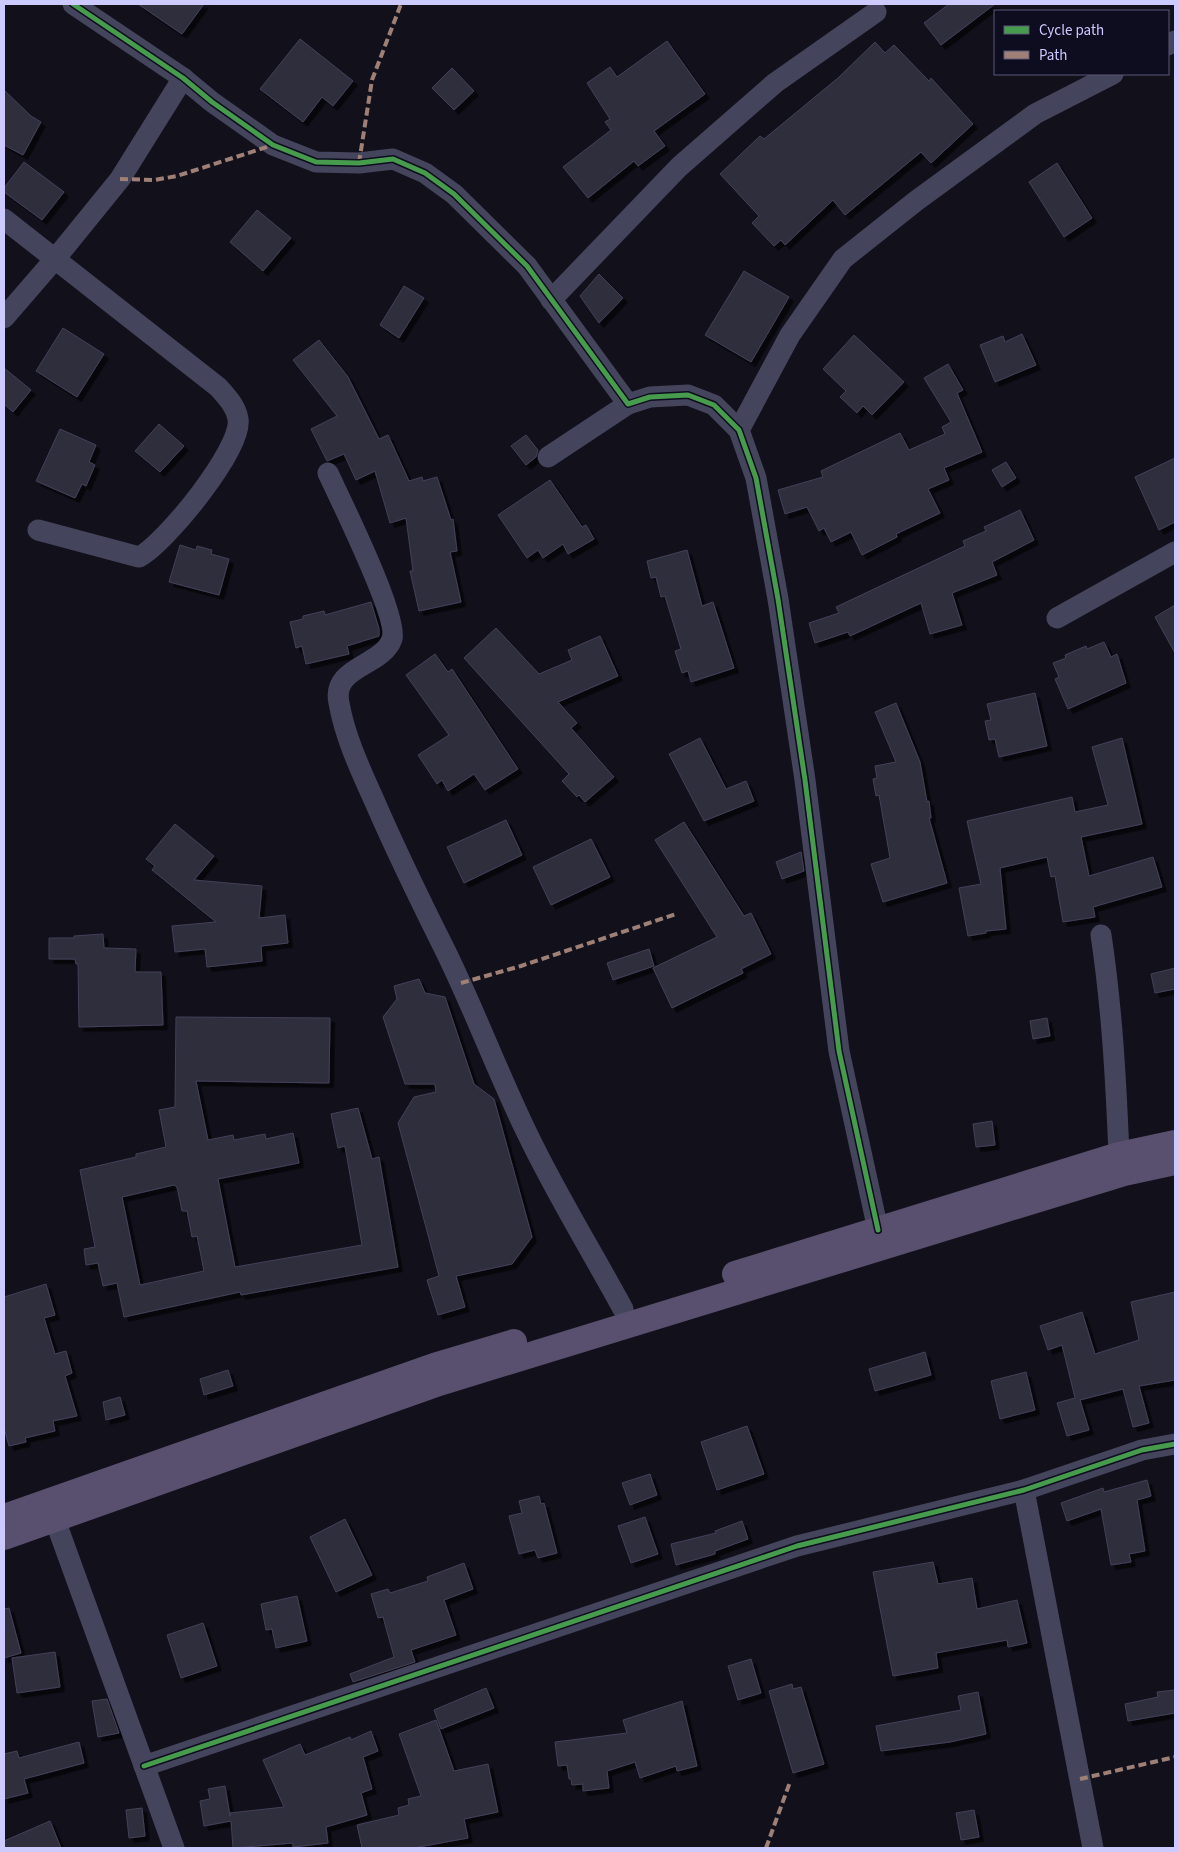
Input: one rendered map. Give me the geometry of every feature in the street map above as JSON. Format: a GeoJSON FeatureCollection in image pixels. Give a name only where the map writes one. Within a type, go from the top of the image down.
{"type":"FeatureCollection","features":[{"type":"Feature","properties":{"kind":"main road"},"geometry":{"type":"LineString","coordinates":[[4,1517],[434,1366],[1119,1155],[1175,1143]]}},
{"type":"Feature","properties":{"kind":"main road"},"geometry":{"type":"LineString","coordinates":[[4,1537],[439,1383],[1124,1173],[1175,1162]]}},
{"type":"Feature","properties":{"kind":"street"},"geometry":{"type":"LineString","coordinates":[[73,4],[182,78],[212,102],[273,145],[316,162],[359,162],[392,159],[425,173],[454,194],[527,266],[628,404]]}},
{"type":"Feature","properties":{"kind":"street"},"geometry":{"type":"LineString","coordinates":[[551,300],[679,167],[776,83],[876,12]]}},
{"type":"Feature","properties":{"kind":"street"},"geometry":{"type":"LineString","coordinates":[[739,430],[790,335],[843,259],[916,201],[1035,114],[1111,75]]}},
{"type":"Feature","properties":{"kind":"street"},"geometry":{"type":"LineString","coordinates":[[4,318],[120,179],[182,78]]}},
{"type":"Feature","properties":{"kind":"street"},"geometry":{"type":"LineString","coordinates":[[4,219],[218,387],[231,401],[239,420],[233,442],[211,479],[171,531],[151,551],[139,557],[38,530]]}},
{"type":"Feature","properties":{"kind":"street"},"geometry":{"type":"LineString","coordinates":[[548,457],[628,404],[650,397],[688,395],[714,405],[739,430],[756,478],[778,599],[805,780],[839,1050],[878,1230]]}},
{"type":"Feature","properties":{"kind":"street"},"geometry":{"type":"LineString","coordinates":[[328,473],[367,556],[392,623],[393,636],[389,645],[345,677],[338,688],[338,701],[352,751],[398,855],[461,983],[526,1132],[623,1309]]}},
{"type":"Feature","properties":{"kind":"street"},"geometry":{"type":"LineString","coordinates":[[1057,618],[1175,552]]}},
{"type":"Feature","properties":{"kind":"street"},"geometry":{"type":"LineString","coordinates":[[1100,935],[1107,974],[1116,1067],[1119,1155]]}},
{"type":"Feature","properties":{"kind":"street"},"geometry":{"type":"LineString","coordinates":[[144,1766],[798,1546],[1024,1490],[1142,1450],[1175,1444]]}},
{"type":"Feature","properties":{"kind":"street"},"geometry":{"type":"LineString","coordinates":[[1024,1490],[1093,1848]]}},
{"type":"Feature","properties":{"kind":"street"},"geometry":{"type":"LineString","coordinates":[[55,1520],[174,1848]]}},
{"type":"Feature","properties":{"kind":"building"},"geometry":{"type":"Polygon","coordinates":[[[138,4],[204,4],[182,34],[138,4]]]}},
{"type":"Feature","properties":{"kind":"building"},"geometry":{"type":"Polygon","coordinates":[[[949,4],[995,4],[941,45],[924,23],[949,4]]]}},
{"type":"Feature","properties":{"kind":"building"},"geometry":{"type":"Polygon","coordinates":[[[300,39],[353,81],[333,106],[322,97],[303,122],[260,89],[300,39]]]}},
{"type":"Feature","properties":{"kind":"building"},"geometry":{"type":"Polygon","coordinates":[[[667,41],[705,94],[654,131],[665,146],[638,166],[634,161],[588,198],[563,167],[611,130],[605,122],[610,119],[587,83],[610,67],[617,77],[667,41]]]}},
{"type":"Feature","properties":{"kind":"building"},"geometry":{"type":"Polygon","coordinates":[[[875,42],[885,53],[894,45],[929,81],[931,78],[973,124],[931,163],[921,152],[845,215],[833,200],[785,245],[781,240],[774,246],[752,223],[759,216],[720,174],[760,136],[764,139],[838,78],[875,42]]]}},
{"type":"Feature","properties":{"kind":"building"},"geometry":{"type":"Polygon","coordinates":[[[452,68],[474,91],[454,110],[432,88],[452,68]]]}},
{"type":"Feature","properties":{"kind":"building"},"geometry":{"type":"Polygon","coordinates":[[[4,90],[31,116],[41,122],[23,155],[4,145],[4,90]]]}},
{"type":"Feature","properties":{"kind":"building"},"geometry":{"type":"Polygon","coordinates":[[[24,162],[64,192],[42,220],[4,192],[4,188],[24,162]]]}},
{"type":"Feature","properties":{"kind":"building"},"geometry":{"type":"Polygon","coordinates":[[[1057,163],[1092,218],[1064,237],[1029,182],[1057,163]]]}},
{"type":"Feature","properties":{"kind":"building"},"geometry":{"type":"Polygon","coordinates":[[[257,210],[291,238],[263,271],[230,242],[257,210]]]}},
{"type":"Feature","properties":{"kind":"building"},"geometry":{"type":"Polygon","coordinates":[[[744,271],[789,297],[751,362],[705,335],[744,271]]]}},
{"type":"Feature","properties":{"kind":"building"},"geometry":{"type":"Polygon","coordinates":[[[599,274],[623,298],[599,323],[580,296],[599,274]]]}},
{"type":"Feature","properties":{"kind":"building"},"geometry":{"type":"Polygon","coordinates":[[[404,286],[424,298],[399,338],[380,325],[404,286]]]}},
{"type":"Feature","properties":{"kind":"building"},"geometry":{"type":"Polygon","coordinates":[[[63,328],[104,354],[77,397],[36,371],[63,328]]]}},
{"type":"Feature","properties":{"kind":"building"},"geometry":{"type":"Polygon","coordinates":[[[1022,334],[1036,365],[995,382],[980,345],[1003,336],[1005,342],[1022,334]]]}},
{"type":"Feature","properties":{"kind":"building"},"geometry":{"type":"Polygon","coordinates":[[[854,335],[904,382],[872,415],[863,406],[857,413],[840,397],[846,391],[823,369],[854,335]]]}},
{"type":"Feature","properties":{"kind":"building"},"geometry":{"type":"Polygon","coordinates":[[[319,340],[348,377],[379,439],[388,435],[409,481],[422,477],[423,481],[437,477],[451,520],[453,519],[457,551],[450,552],[461,602],[419,611],[410,571],[413,571],[406,518],[390,523],[375,471],[356,480],[344,454],[327,461],[311,429],[337,416],[293,360],[319,340]]]}},
{"type":"Feature","properties":{"kind":"building"},"geometry":{"type":"Polygon","coordinates":[[[948,364],[963,390],[957,393],[982,452],[944,468],[949,480],[928,489],[940,513],[896,534],[897,537],[862,555],[851,532],[831,542],[824,528],[819,531],[807,507],[785,514],[778,490],[823,477],[821,471],[900,433],[909,450],[945,434],[942,427],[951,422],[924,378],[948,364]]]}},
{"type":"Feature","properties":{"kind":"building"},"geometry":{"type":"Polygon","coordinates":[[[4,368],[31,390],[13,412],[4,404],[4,368]]]}},
{"type":"Feature","properties":{"kind":"building"},"geometry":{"type":"Polygon","coordinates":[[[159,424],[184,446],[160,472],[135,451],[159,424]]]}},
{"type":"Feature","properties":{"kind":"building"},"geometry":{"type":"Polygon","coordinates":[[[60,429],[96,445],[89,462],[95,465],[86,486],[82,484],[75,498],[36,481],[60,429]]]}},
{"type":"Feature","properties":{"kind":"building"},"geometry":{"type":"Polygon","coordinates":[[[526,435],[538,450],[536,457],[526,465],[511,446],[526,435]]]}},
{"type":"Feature","properties":{"kind":"building"},"geometry":{"type":"Polygon","coordinates":[[[1175,458],[1175,522],[1159,530],[1135,477],[1175,458]]]}},
{"type":"Feature","properties":{"kind":"building"},"geometry":{"type":"Polygon","coordinates":[[[1006,462],[1016,478],[1002,487],[992,470],[1006,462]]]}},
{"type":"Feature","properties":{"kind":"building"},"geometry":{"type":"Polygon","coordinates":[[[550,480],[582,527],[586,525],[594,539],[568,554],[563,544],[543,558],[538,550],[527,558],[498,515],[550,480]]]}},
{"type":"Feature","properties":{"kind":"building"},"geometry":{"type":"Polygon","coordinates":[[[1020,510],[1034,540],[992,562],[997,575],[952,593],[962,625],[930,634],[921,603],[850,636],[848,632],[815,643],[809,623],[839,613],[836,607],[965,546],[963,541],[986,531],[984,527],[1020,510]]]}},
{"type":"Feature","properties":{"kind":"building"},"geometry":{"type":"Polygon","coordinates":[[[180,545],[196,550],[197,546],[212,550],[211,554],[229,559],[219,595],[169,582],[180,545]]]}},
{"type":"Feature","properties":{"kind":"building"},"geometry":{"type":"Polygon","coordinates":[[[687,550],[702,606],[713,602],[734,668],[691,682],[688,671],[682,673],[675,651],[681,649],[665,596],[661,597],[656,577],[651,578],[647,561],[687,550]]]}},
{"type":"Feature","properties":{"kind":"building"},"geometry":{"type":"Polygon","coordinates":[[[371,602],[379,629],[379,636],[347,646],[349,654],[306,664],[302,646],[296,648],[290,622],[303,619],[303,616],[324,611],[325,615],[371,602]]]}},
{"type":"Feature","properties":{"kind":"building"},"geometry":{"type":"Polygon","coordinates":[[[1175,605],[1175,653],[1155,617],[1175,605]]]}},
{"type":"Feature","properties":{"kind":"building"},"geometry":{"type":"Polygon","coordinates":[[[496,628],[539,674],[572,660],[568,650],[600,636],[618,676],[558,702],[577,723],[571,728],[614,777],[585,802],[579,795],[577,797],[562,781],[569,774],[464,658],[496,628]]]}},
{"type":"Feature","properties":{"kind":"building"},"geometry":{"type":"Polygon","coordinates":[[[1104,642],[1111,657],[1117,654],[1126,683],[1068,709],[1055,679],[1059,677],[1053,663],[1066,658],[1065,655],[1086,646],[1087,649],[1104,642]]]}},
{"type":"Feature","properties":{"kind":"building"},"geometry":{"type":"Polygon","coordinates":[[[435,654],[448,672],[452,669],[518,769],[485,790],[474,774],[448,791],[442,780],[437,784],[418,755],[449,735],[406,675],[435,654]]]}},
{"type":"Feature","properties":{"kind":"building"},"geometry":{"type":"Polygon","coordinates":[[[1035,693],[1047,746],[999,757],[995,739],[989,740],[985,721],[991,720],[987,704],[1035,693]]]}},
{"type":"Feature","properties":{"kind":"building"},"geometry":{"type":"Polygon","coordinates":[[[896,703],[920,762],[927,802],[929,801],[931,818],[929,818],[947,883],[883,902],[871,864],[890,858],[879,795],[876,796],[873,779],[877,778],[875,766],[896,762],[875,712],[896,703]]]}},
{"type":"Feature","properties":{"kind":"building"},"geometry":{"type":"Polygon","coordinates":[[[700,738],[726,789],[746,781],[754,801],[704,821],[669,754],[700,738]]]}},
{"type":"Feature","properties":{"kind":"building"},"geometry":{"type":"Polygon","coordinates":[[[1122,738],[1142,824],[1081,837],[1089,876],[1153,857],[1162,887],[1093,907],[1095,917],[1063,922],[1055,876],[1051,877],[1047,857],[1000,868],[1006,929],[986,931],[986,933],[968,936],[959,888],[981,884],[967,821],[1072,797],[1075,812],[1108,805],[1092,747],[1122,738]]]}},
{"type":"Feature","properties":{"kind":"building"},"geometry":{"type":"Polygon","coordinates":[[[506,820],[522,855],[464,883],[447,847],[506,820]]]}},
{"type":"Feature","properties":{"kind":"building"},"geometry":{"type":"Polygon","coordinates":[[[684,822],[744,916],[751,913],[771,954],[741,969],[743,973],[672,1008],[653,968],[717,937],[655,840],[684,822]]]}},
{"type":"Feature","properties":{"kind":"building"},"geometry":{"type":"Polygon","coordinates":[[[175,824],[214,856],[194,880],[262,886],[259,918],[285,915],[288,943],[261,946],[262,961],[207,967],[205,949],[175,952],[172,926],[216,922],[152,870],[155,866],[146,859],[175,824]]]}},
{"type":"Feature","properties":{"kind":"building"},"geometry":{"type":"Polygon","coordinates":[[[591,839],[610,877],[551,905],[533,867],[591,839]]]}},
{"type":"Feature","properties":{"kind":"building"},"geometry":{"type":"Polygon","coordinates":[[[801,852],[804,871],[782,879],[776,862],[801,852]]]}},
{"type":"Feature","properties":{"kind":"building"},"geometry":{"type":"Polygon","coordinates":[[[103,934],[104,948],[136,949],[135,972],[161,972],[163,1025],[79,1027],[78,964],[76,964],[75,959],[49,959],[49,938],[74,938],[74,936],[103,934]]]}},
{"type":"Feature","properties":{"kind":"building"},"geometry":{"type":"Polygon","coordinates":[[[649,949],[654,966],[613,980],[607,963],[649,949]]]}},
{"type":"Feature","properties":{"kind":"building"},"geometry":{"type":"Polygon","coordinates":[[[1175,968],[1175,989],[1155,993],[1151,974],[1175,968]]]}},
{"type":"Feature","properties":{"kind":"building"},"geometry":{"type":"Polygon","coordinates":[[[419,979],[425,993],[445,997],[474,1084],[494,1099],[532,1237],[512,1264],[456,1276],[465,1307],[438,1315],[427,1280],[439,1276],[398,1123],[414,1097],[436,1092],[435,1084],[405,1084],[383,1017],[397,999],[394,986],[419,979]]]}},
{"type":"Feature","properties":{"kind":"building"},"geometry":{"type":"Polygon","coordinates":[[[176,1017],[330,1018],[329,1083],[196,1081],[208,1140],[233,1135],[234,1140],[265,1134],[266,1139],[293,1133],[299,1163],[218,1179],[235,1267],[362,1245],[345,1146],[338,1148],[331,1114],[358,1108],[372,1159],[379,1157],[398,1267],[241,1295],[240,1292],[124,1317],[117,1283],[103,1286],[98,1263],[86,1265],[84,1249],[95,1247],[80,1170],[136,1157],[136,1154],[166,1147],[159,1110],[175,1107],[176,1017]],[[174,1185],[122,1197],[140,1285],[204,1271],[197,1236],[192,1237],[187,1211],[182,1211],[177,1187],[174,1185]]]}},
{"type":"Feature","properties":{"kind":"building"},"geometry":{"type":"Polygon","coordinates":[[[1047,1018],[1050,1036],[1033,1039],[1030,1021],[1047,1018]]]}},
{"type":"Feature","properties":{"kind":"building"},"geometry":{"type":"Polygon","coordinates":[[[992,1121],[995,1145],[976,1147],[973,1124],[992,1121]]]}},
{"type":"Feature","properties":{"kind":"building"},"geometry":{"type":"Polygon","coordinates":[[[46,1284],[55,1315],[44,1318],[55,1354],[66,1351],[72,1373],[65,1376],[77,1416],[53,1421],[55,1431],[25,1438],[26,1442],[9,1446],[4,1428],[4,1297],[46,1284]]]}},
{"type":"Feature","properties":{"kind":"building"},"geometry":{"type":"Polygon","coordinates":[[[1175,1292],[1175,1380],[1139,1386],[1149,1423],[1133,1427],[1123,1389],[1080,1400],[1089,1430],[1067,1436],[1057,1403],[1075,1398],[1062,1345],[1048,1350],[1040,1326],[1082,1312],[1095,1354],[1139,1340],[1131,1302],[1175,1292]]]}},
{"type":"Feature","properties":{"kind":"building"},"geometry":{"type":"Polygon","coordinates":[[[925,1352],[931,1375],[875,1391],[869,1369],[925,1352]]]}},
{"type":"Feature","properties":{"kind":"building"},"geometry":{"type":"Polygon","coordinates":[[[228,1370],[233,1386],[204,1395],[200,1379],[228,1370]]]}},
{"type":"Feature","properties":{"kind":"building"},"geometry":{"type":"Polygon","coordinates":[[[1026,1372],[1035,1410],[1000,1419],[991,1381],[1026,1372]]]}},
{"type":"Feature","properties":{"kind":"building"},"geometry":{"type":"Polygon","coordinates":[[[120,1397],[125,1415],[106,1420],[103,1402],[120,1397]]]}},
{"type":"Feature","properties":{"kind":"building"},"geometry":{"type":"Polygon","coordinates":[[[747,1426],[764,1474],[717,1490],[701,1442],[747,1426]]]}},
{"type":"Feature","properties":{"kind":"building"},"geometry":{"type":"Polygon","coordinates":[[[650,1474],[657,1495],[630,1505],[622,1483],[650,1474]]]}},
{"type":"Feature","properties":{"kind":"building"},"geometry":{"type":"Polygon","coordinates":[[[1147,1480],[1151,1496],[1137,1500],[1145,1551],[1129,1554],[1131,1562],[1111,1565],[1101,1509],[1067,1521],[1061,1503],[1103,1488],[1104,1492],[1147,1480]]]}},
{"type":"Feature","properties":{"kind":"building"},"geometry":{"type":"Polygon","coordinates":[[[539,1496],[541,1504],[544,1503],[557,1553],[538,1558],[535,1550],[519,1554],[509,1516],[522,1513],[519,1501],[539,1496]]]}},
{"type":"Feature","properties":{"kind":"building"},"geometry":{"type":"Polygon","coordinates":[[[645,1517],[658,1554],[631,1563],[618,1526],[645,1517]]]}},
{"type":"Feature","properties":{"kind":"building"},"geometry":{"type":"Polygon","coordinates":[[[345,1519],[372,1575],[336,1592],[310,1537],[345,1519]]]}},
{"type":"Feature","properties":{"kind":"building"},"geometry":{"type":"Polygon","coordinates":[[[742,1521],[748,1539],[715,1551],[715,1554],[676,1565],[671,1544],[716,1533],[715,1531],[742,1521]]]}},
{"type":"Feature","properties":{"kind":"building"},"geometry":{"type":"Polygon","coordinates":[[[933,1562],[938,1584],[972,1578],[977,1609],[1017,1600],[1027,1643],[1008,1647],[1007,1640],[936,1653],[938,1668],[893,1676],[873,1572],[933,1562]]]}},
{"type":"Feature","properties":{"kind":"building"},"geometry":{"type":"Polygon","coordinates":[[[464,1563],[473,1589],[444,1600],[456,1635],[411,1650],[415,1662],[353,1682],[350,1674],[394,1657],[383,1617],[378,1618],[371,1594],[388,1589],[390,1593],[428,1581],[427,1577],[464,1563]]]}},
{"type":"Feature","properties":{"kind":"building"},"geometry":{"type":"Polygon","coordinates":[[[297,1596],[307,1641],[276,1648],[272,1629],[266,1630],[261,1604],[297,1596]]]}},
{"type":"Feature","properties":{"kind":"building"},"geometry":{"type":"Polygon","coordinates":[[[9,1608],[21,1653],[4,1658],[4,1609],[9,1608]]]}},
{"type":"Feature","properties":{"kind":"building"},"geometry":{"type":"Polygon","coordinates":[[[203,1623],[217,1666],[181,1678],[167,1635],[203,1623]]]}},
{"type":"Feature","properties":{"kind":"building"},"geometry":{"type":"Polygon","coordinates":[[[55,1652],[60,1687],[17,1693],[12,1658],[55,1652]]]}},
{"type":"Feature","properties":{"kind":"building"},"geometry":{"type":"Polygon","coordinates":[[[751,1659],[761,1693],[738,1700],[728,1666],[751,1659]]]}},
{"type":"Feature","properties":{"kind":"building"},"geometry":{"type":"Polygon","coordinates":[[[792,1684],[793,1689],[801,1687],[824,1764],[793,1773],[769,1691],[792,1684]]]}},
{"type":"Feature","properties":{"kind":"building"},"geometry":{"type":"Polygon","coordinates":[[[486,1688],[494,1708],[441,1729],[434,1710],[486,1688]]]}},
{"type":"Feature","properties":{"kind":"building"},"geometry":{"type":"Polygon","coordinates":[[[1175,1690],[1175,1713],[1128,1721],[1125,1704],[1158,1697],[1157,1692],[1175,1690]]]}},
{"type":"Feature","properties":{"kind":"building"},"geometry":{"type":"Polygon","coordinates":[[[978,1692],[986,1734],[950,1742],[881,1751],[876,1726],[961,1710],[958,1696],[978,1692]]]}},
{"type":"Feature","properties":{"kind":"building"},"geometry":{"type":"Polygon","coordinates":[[[107,1699],[119,1733],[98,1737],[92,1701],[107,1699]]]}},
{"type":"Feature","properties":{"kind":"building"},"geometry":{"type":"Polygon","coordinates":[[[682,1701],[697,1766],[677,1771],[676,1766],[640,1778],[635,1762],[607,1771],[609,1788],[583,1791],[583,1784],[572,1785],[567,1765],[558,1766],[555,1742],[627,1733],[623,1720],[682,1701]]]}},
{"type":"Feature","properties":{"kind":"building"},"geometry":{"type":"Polygon","coordinates":[[[436,1720],[454,1771],[488,1764],[498,1812],[464,1819],[468,1838],[413,1848],[362,1848],[357,1825],[399,1815],[398,1808],[409,1805],[408,1799],[421,1796],[399,1734],[436,1720]]]}},
{"type":"Feature","properties":{"kind":"building"},"geometry":{"type":"Polygon","coordinates":[[[371,1731],[378,1751],[363,1757],[372,1789],[361,1793],[367,1815],[326,1827],[328,1843],[293,1847],[293,1843],[233,1848],[231,1821],[204,1826],[200,1801],[210,1799],[208,1789],[225,1786],[230,1816],[230,1813],[284,1807],[263,1760],[300,1744],[305,1755],[350,1737],[351,1740],[371,1731]]]}},
{"type":"Feature","properties":{"kind":"building"},"geometry":{"type":"Polygon","coordinates":[[[79,1742],[84,1763],[24,1779],[28,1793],[4,1799],[4,1754],[17,1751],[19,1758],[79,1742]]]}},
{"type":"Feature","properties":{"kind":"building"},"geometry":{"type":"Polygon","coordinates":[[[142,1808],[145,1836],[129,1838],[126,1810],[142,1808]]]}},
{"type":"Feature","properties":{"kind":"building"},"geometry":{"type":"Polygon","coordinates":[[[974,1810],[979,1837],[961,1840],[956,1813],[974,1810]]]}},
{"type":"Feature","properties":{"kind":"building"},"geometry":{"type":"Polygon","coordinates":[[[50,1821],[61,1848],[4,1848],[4,1841],[50,1821]]]}},
{"type":"Feature","properties":{"kind":"marked path"},"geometry":{"type":"LineString","coordinates":[[359,163],[372,80],[401,4]]}},
{"type":"Feature","properties":{"kind":"marked path"},"geometry":{"type":"LineString","coordinates":[[120,179],[154,180],[177,176],[273,145]]}},
{"type":"Feature","properties":{"kind":"marked path"},"geometry":{"type":"LineString","coordinates":[[461,983],[521,966],[676,914]]}},
{"type":"Feature","properties":{"kind":"marked path"},"geometry":{"type":"LineString","coordinates":[[1080,1779],[1175,1757]]}},
{"type":"Feature","properties":{"kind":"marked path"},"geometry":{"type":"LineString","coordinates":[[766,1848],[790,1782]]}},
{"type":"Feature","properties":{"kind":"cycle path"},"geometry":{"type":"LineString","coordinates":[[73,4],[183,78],[212,102],[273,145],[316,162],[359,163],[393,159],[425,173],[454,194],[527,266],[628,404],[650,397],[688,395],[714,405],[739,430],[756,478],[778,599],[805,780],[839,1051],[878,1230]]}},
{"type":"Feature","properties":{"kind":"cycle path"},"geometry":{"type":"LineString","coordinates":[[144,1766],[797,1546],[1024,1490],[1142,1450],[1175,1444]]}}]}
